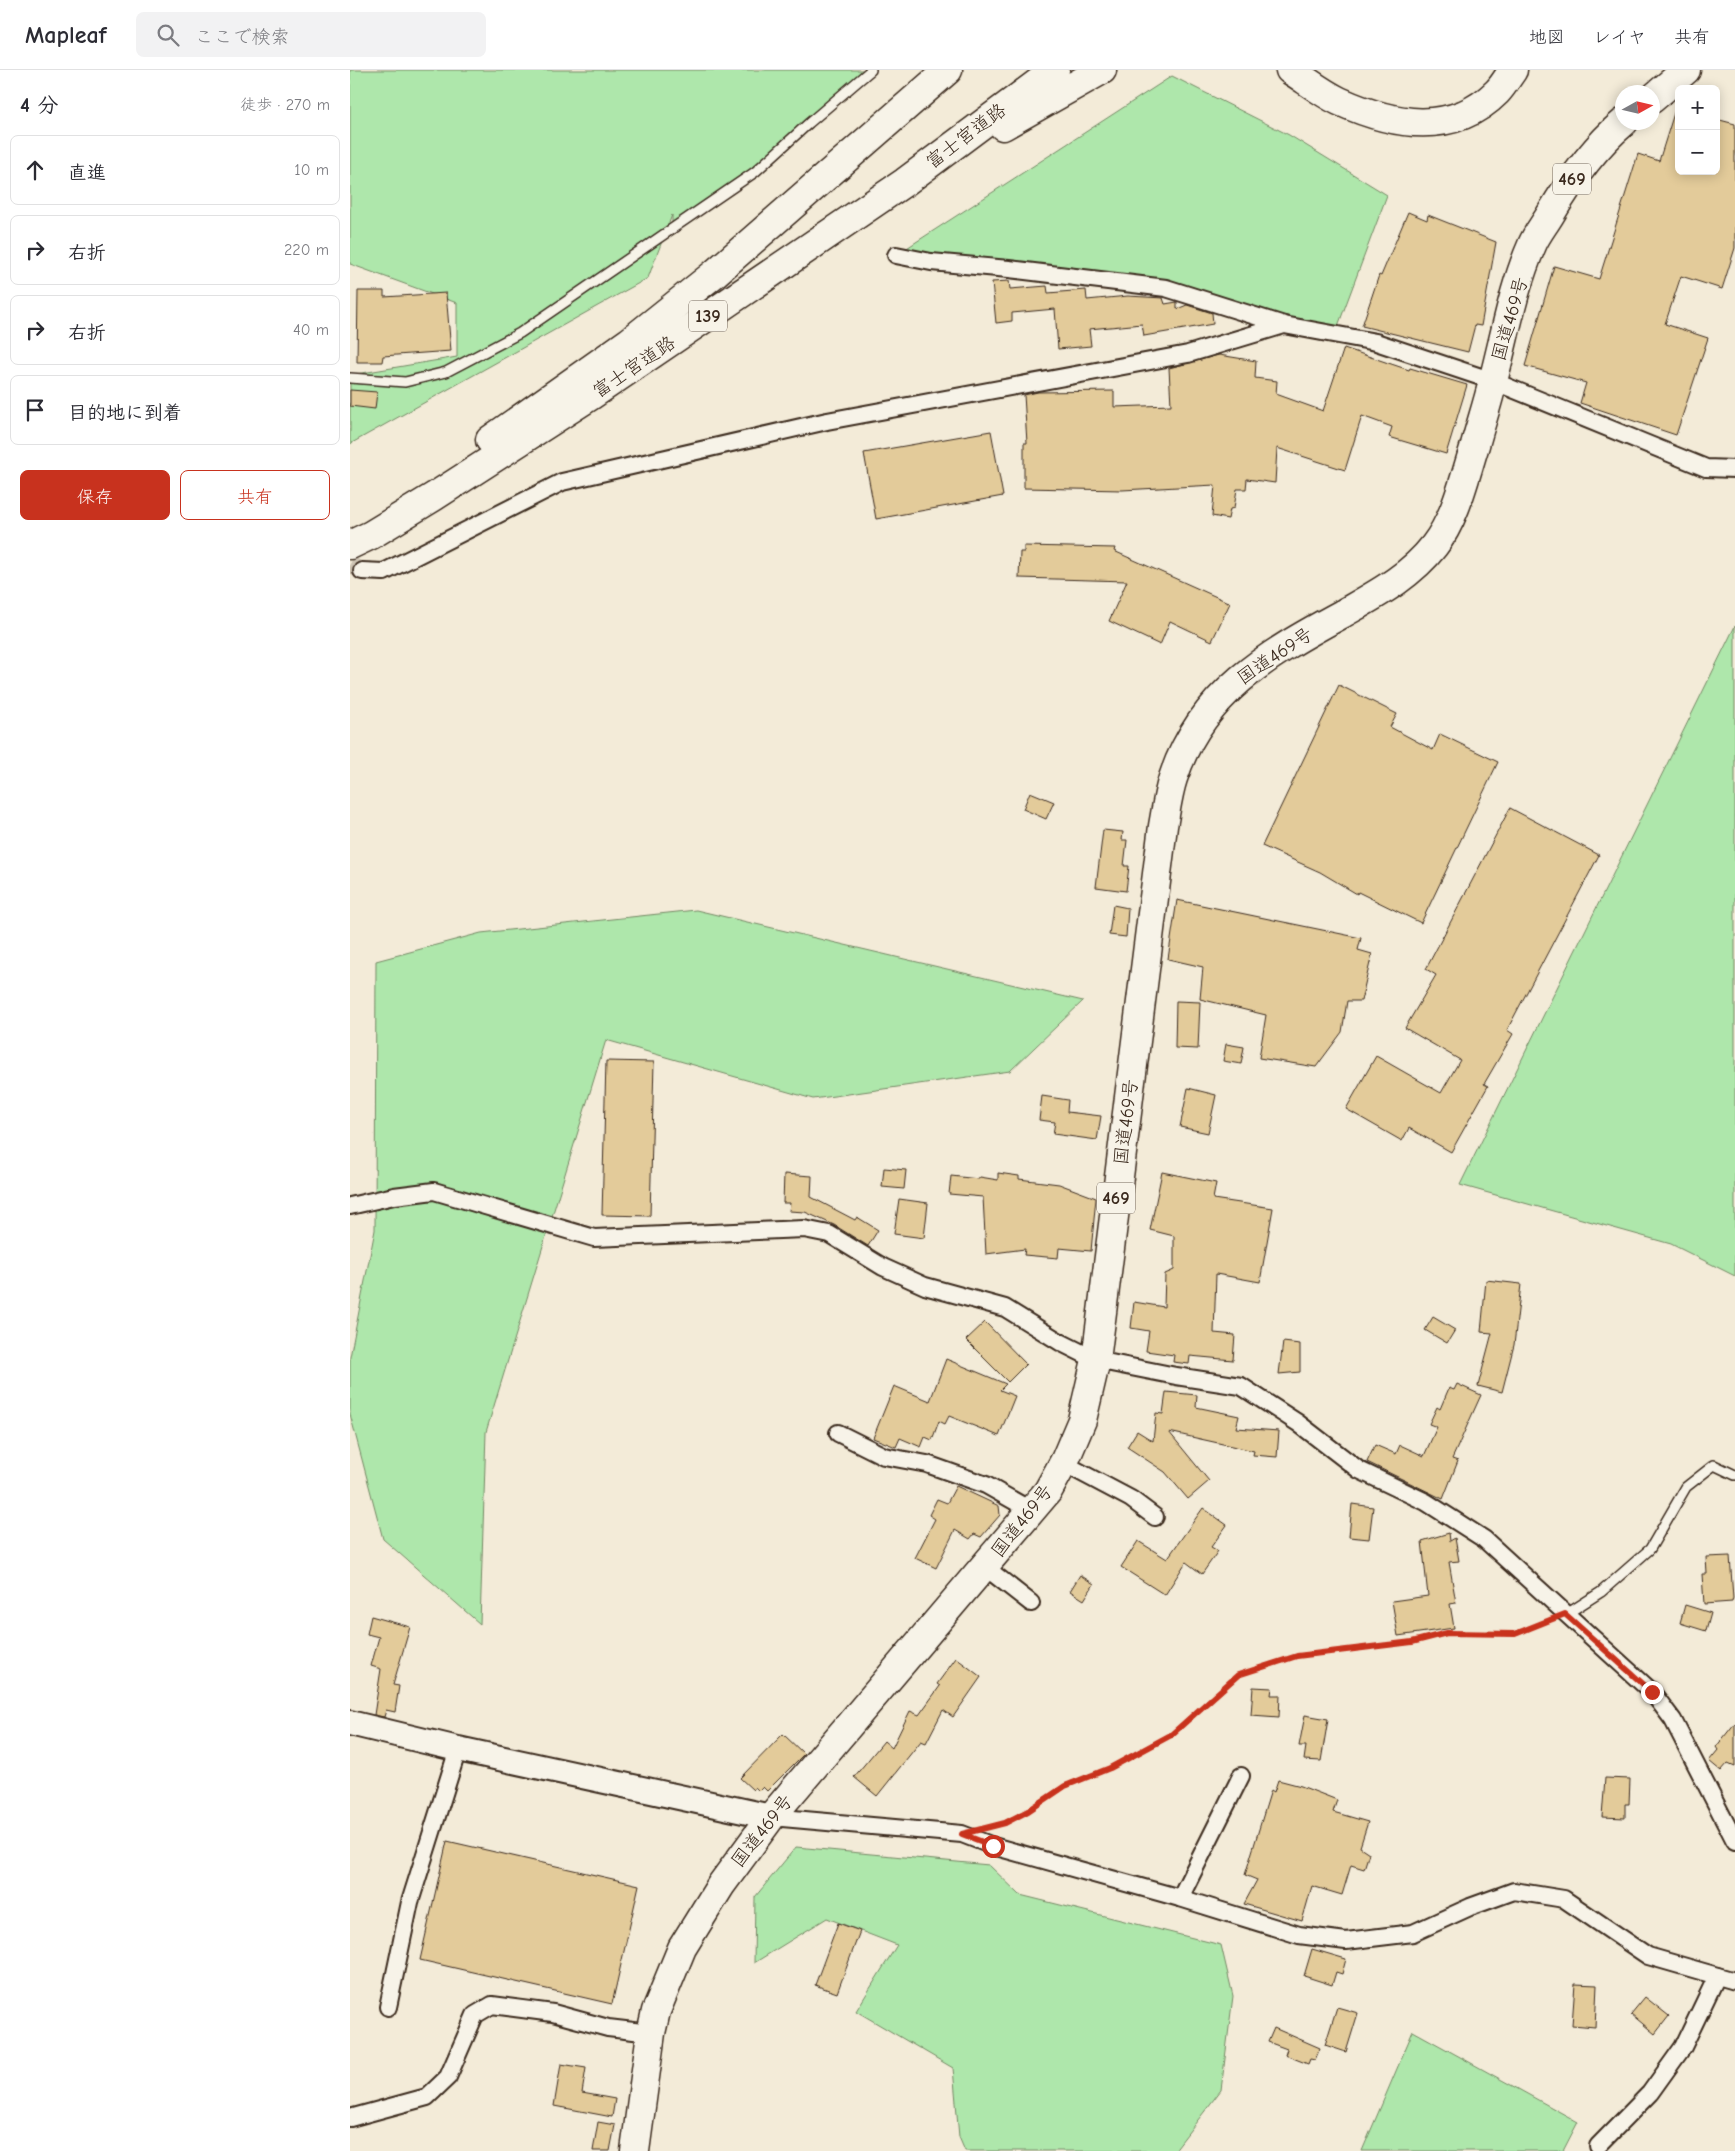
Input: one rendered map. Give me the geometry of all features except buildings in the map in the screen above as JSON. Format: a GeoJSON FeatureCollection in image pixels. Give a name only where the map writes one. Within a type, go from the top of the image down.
{"type":"FeatureCollection","features":[{"type":"Feature","properties":{"kind":"highway"},"geometry":{"type":"LineString","coordinates":[[361,540],[485,443],[629,342],[714,274],[948,70]]}},
{"type":"Feature","properties":{"kind":"highway","name":"富士宮道路"},"geometry":{"type":"LineString","coordinates":[[361,540],[592,395],[905,182],[1055,70]]}},
{"type":"Feature","properties":{"kind":"highway"},"geometry":{"type":"LineString","coordinates":[[905,182],[1102,70]]}},
{"type":"Feature","properties":{"kind":"highway"},"geometry":{"type":"LineString","coordinates":[[1290,70],[1338,100],[1378,116],[1411,123],[1436,122],[1462,115],[1482,104],[1498,91],[1513,70]]}},
{"type":"Feature","properties":{"kind":"highway"},"geometry":{"type":"LineString","coordinates":[[1309,70],[1329,83],[1367,101],[1393,108],[1422,109],[1447,103],[1474,89],[1491,70]]}},
{"type":"Feature","properties":{"kind":"highway"},"geometry":{"type":"LineString","coordinates":[[1660,92],[1686,70]]}},
{"type":"Feature","properties":{"kind":"highway","name":"国道469号"},"geometry":{"type":"LineString","coordinates":[[635,2151],[651,2033],[656,2011],[682,1948],[721,1885],[771,1817],[1048,1492],[1082,1420],[1096,1360],[1163,826],[1173,778],[1189,742],[1201,721],[1243,674],[1303,635],[1376,595],[1411,571],[1434,546],[1448,522],[1459,496],[1493,381],[1509,316],[1532,244],[1572,178],[1617,130]]}},
{"type":"Feature","properties":{"kind":"street"},"geometry":{"type":"LineString","coordinates":[[896,255],[931,262],[1009,269],[1166,288],[1284,325],[1376,342],[1493,381],[1706,468],[1735,469]]}},
{"type":"Feature","properties":{"kind":"street"},"geometry":{"type":"LineString","coordinates":[[362,571],[384,572],[562,482],[827,421],[1188,354],[1284,325]]}},
{"type":"Feature","properties":{"kind":"street"},"geometry":{"type":"LineString","coordinates":[[350,1206],[394,1196],[434,1191],[594,1238],[804,1229],[829,1234],[884,1267],[926,1286],[1005,1308],[1060,1342],[1096,1360],[1176,1376],[1241,1386],[1298,1423],[1359,1470],[1426,1502],[1484,1540],[1652,1692],[1673,1720],[1735,1841]]}},
{"type":"Feature","properties":{"kind":"street"},"geometry":{"type":"LineString","coordinates":[[838,1432],[884,1456],[927,1464],[986,1485],[1032,1511]]}},
{"type":"Feature","properties":{"kind":"street"},"geometry":{"type":"LineString","coordinates":[[1063,1463],[1131,1499],[1155,1516]]}},
{"type":"Feature","properties":{"kind":"street"},"geometry":{"type":"LineString","coordinates":[[985,1567],[1030,1603]]}},
{"type":"Feature","properties":{"kind":"street"},"geometry":{"type":"LineString","coordinates":[[350,1723],[458,1749],[771,1817],[962,1834],[993,1846],[1180,1898],[1299,1935],[1346,1941],[1413,1933],[1470,1906],[1514,1891],[1564,1899],[1648,1956],[1735,1981]]}},
{"type":"Feature","properties":{"kind":"street"},"geometry":{"type":"LineString","coordinates":[[388,2007],[410,1902],[458,1749]]}},
{"type":"Feature","properties":{"kind":"street"},"geometry":{"type":"LineString","coordinates":[[1180,1898],[1241,1776]]}},
{"type":"Feature","properties":{"kind":"street"},"geometry":{"type":"LineString","coordinates":[[1598,2146],[1650,2093],[1683,2047],[1717,1976]]}},
{"type":"Feature","properties":{"kind":"street"},"geometry":{"type":"LineString","coordinates":[[350,2118],[426,2097],[448,2077],[475,2015],[492,2005],[553,2013],[608,2028],[651,2033]]}},
{"type":"Feature","properties":{"kind":"lane"},"geometry":{"type":"LineString","coordinates":[[350,378],[405,382],[446,372],[520,333],[755,172],[809,122],[872,70]]}},
{"type":"Feature","properties":{"kind":"lane"},"geometry":{"type":"LineString","coordinates":[[1565,1614],[1601,1592],[1650,1549],[1686,1487],[1714,1465],[1735,1475]]}},
{"type":"Feature","properties":{"kind":"path"},"geometry":{"type":"LineString","coordinates":[[962,1834],[1005,1823],[1028,1811],[1065,1786],[1110,1768],[1171,1735],[1238,1675],[1297,1656],[1412,1642],[1447,1633],[1515,1634],[1565,1614]]}},
{"type":"Feature","properties":{"kind":"green space"},"geometry":{"type":"Polygon","coordinates":[[[350,70],[872,70],[773,156],[672,229],[672,215],[648,278],[350,444],[350,375],[457,357],[457,303],[350,264],[350,70]]]}},
{"type":"Feature","properties":{"kind":"green space"},"geometry":{"type":"Polygon","coordinates":[[[1172,76],[1289,135],[1387,195],[1335,334],[1172,281],[896,255],[1172,76]]]}},
{"type":"Feature","properties":{"kind":"green space"},"geometry":{"type":"Polygon","coordinates":[[[1735,626],[1735,1276],[1671,1244],[1460,1185],[1735,626]]]}},
{"type":"Feature","properties":{"kind":"green space"},"geometry":{"type":"Polygon","coordinates":[[[696,910],[1083,1001],[1010,1071],[813,1099],[606,1040],[486,1432],[480,1624],[383,1539],[350,1414],[350,1357],[375,1230],[376,961],[481,933],[696,910]]]}},
{"type":"Feature","properties":{"kind":"green space"},"geometry":{"type":"Polygon","coordinates":[[[796,1847],[989,1865],[1020,1895],[1221,1945],[1233,1996],[1221,2090],[1174,2151],[965,2151],[959,2137],[953,2068],[856,2011],[897,1945],[827,1918],[754,1963],[755,1897],[796,1847]]]}},
{"type":"Feature","properties":{"kind":"green space"},"geometry":{"type":"Polygon","coordinates":[[[1413,2031],[1578,2122],[1563,2151],[1362,2151],[1413,2031]]]}},
{"type":"Feature","properties":{"kind":"tunnel"},"geometry":{"type":"LineString","coordinates":[[350,564],[362,571]]}},
{"type":"Feature","properties":{"kind":"route"},"geometry":{"type":"LineString","coordinates":[[993,1846],[962,1834],[1005,1823],[1028,1811],[1065,1786],[1110,1768],[1171,1735],[1238,1675],[1297,1656],[1412,1642],[1447,1633],[1515,1634],[1565,1614],[1652,1692]]}}]}
